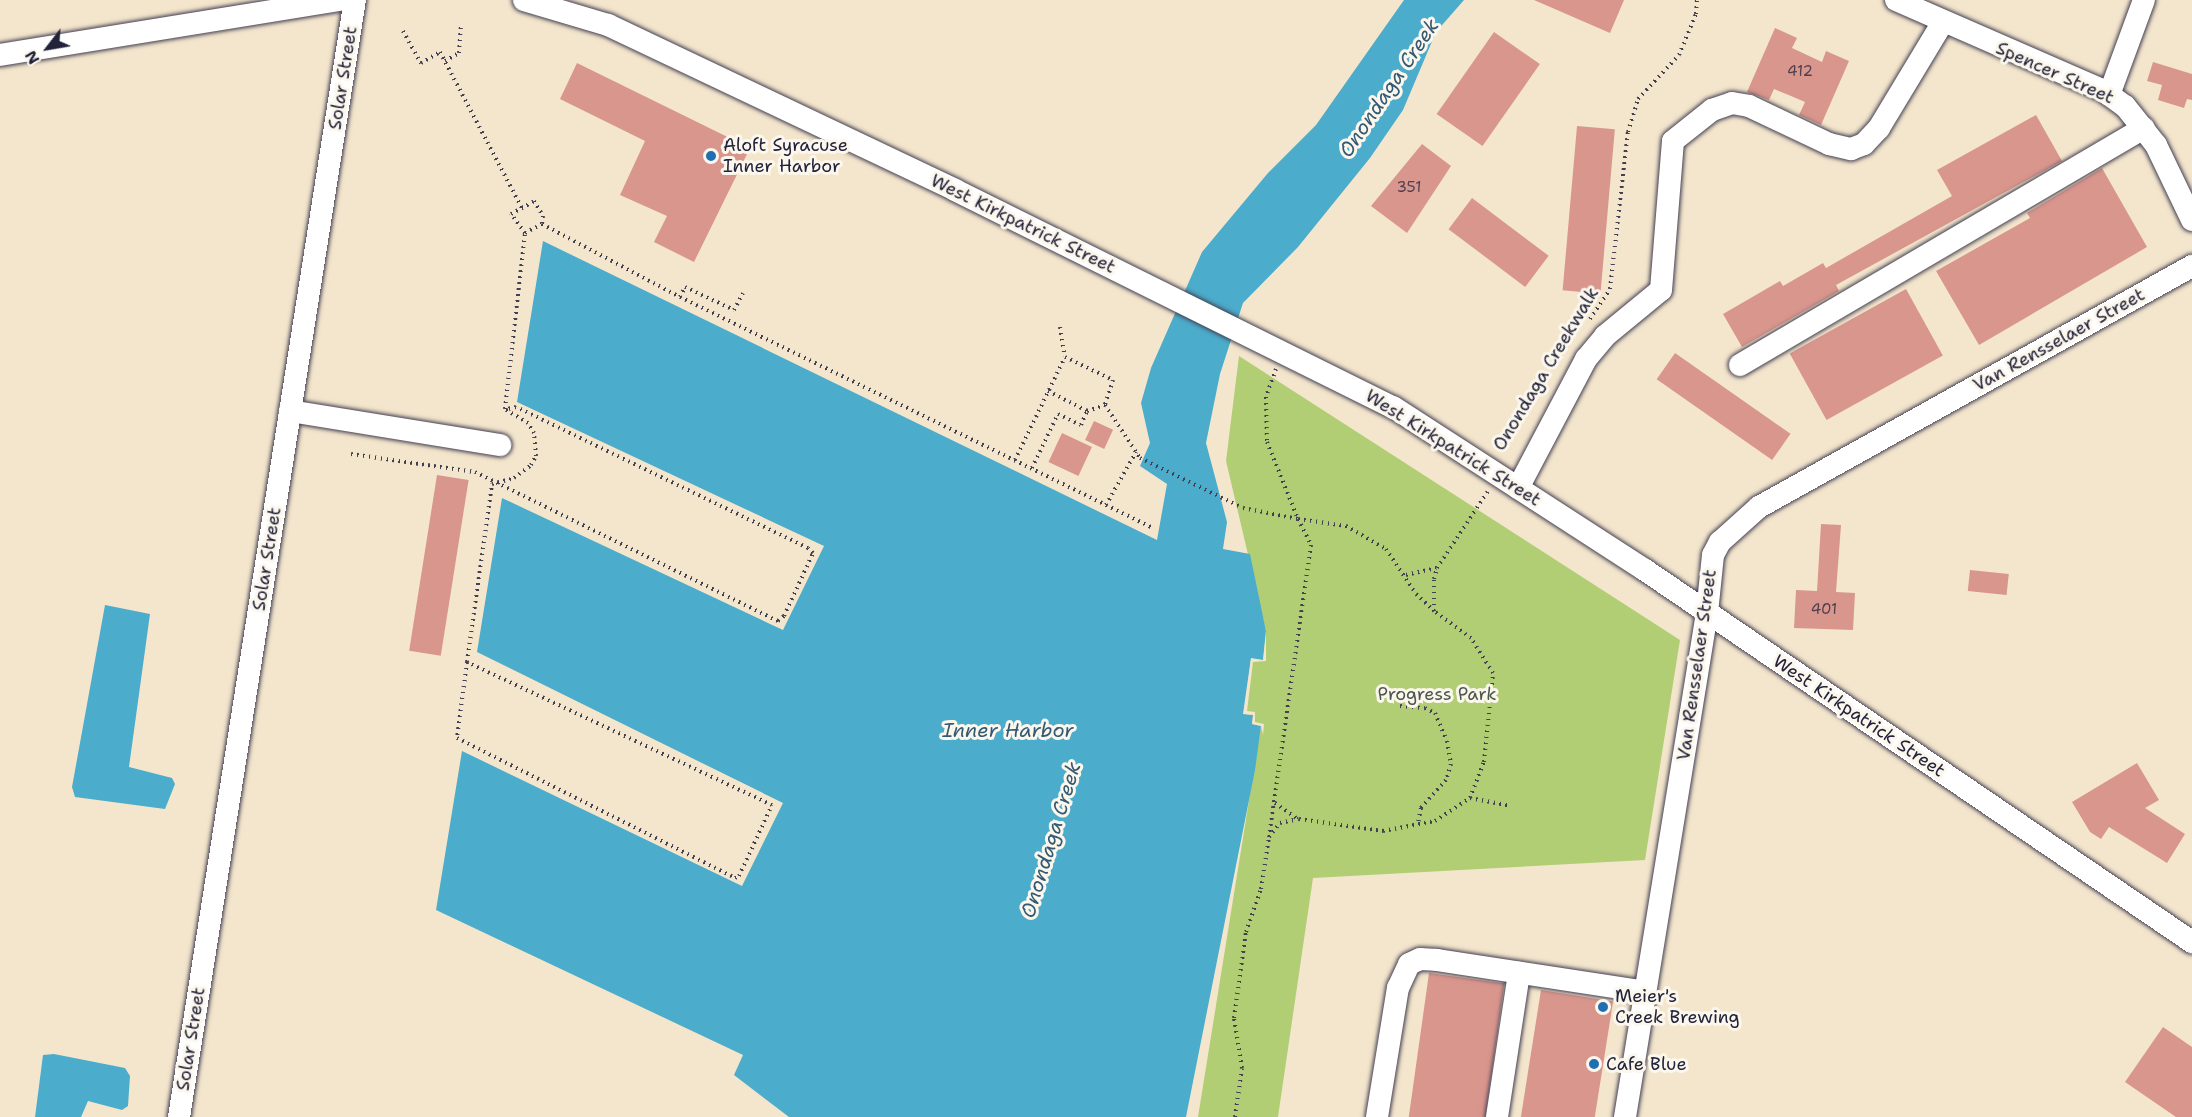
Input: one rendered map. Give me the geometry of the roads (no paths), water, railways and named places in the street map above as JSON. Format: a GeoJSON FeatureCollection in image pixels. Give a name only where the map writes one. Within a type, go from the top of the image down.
{"type":"FeatureCollection","features":[{"type":"Feature","properties":{"kind":"street"},"geometry":{"type":"LineString","coordinates":[[0,54],[340,0]]}},
{"type":"Feature","properties":{"kind":"street","name":"Solar Street"},"geometry":{"type":"LineString","coordinates":[[179,1117],[355,0]]}},
{"type":"Feature","properties":{"kind":"street","name":"West Kirkpatrick Street"},"geometry":{"type":"LineString","coordinates":[[525,0],[608,26],[955,190],[1166,295],[1246,332],[1393,407],[1707,613],[2192,942]]}},
{"type":"Feature","properties":{"kind":"street","name":"Spencer Street"},"geometry":{"type":"LineString","coordinates":[[1896,0],[2109,95],[2125,106],[2144,128],[2192,220]]}},
{"type":"Feature","properties":{"kind":"street"},"geometry":{"type":"LineString","coordinates":[[2109,95],[2144,0]]}},
{"type":"Feature","properties":{"kind":"street"},"geometry":{"type":"LineString","coordinates":[[1518,488],[1586,359],[1605,336],[1661,290],[1673,141],[1712,110],[1732,103],[1749,106],[1829,144],[1851,149],[1864,144],[1879,128],[1943,22]]}},
{"type":"Feature","properties":{"kind":"street"},"geometry":{"type":"LineString","coordinates":[[1740,365],[2144,128]]}},
{"type":"Feature","properties":{"kind":"street","name":"Van Rensselaer Street"},"geometry":{"type":"LineString","coordinates":[[1625,1117],[1707,613],[1713,555],[1731,530],[1759,507],[2192,266]]}},
{"type":"Feature","properties":{"kind":"street"},"geometry":{"type":"LineString","coordinates":[[290,411],[500,445]]}},
{"type":"Feature","properties":{"kind":"street"},"geometry":{"type":"LineString","coordinates":[[1377,1117],[1398,988],[1409,964],[1420,959],[1437,960],[1646,992]]}},
{"type":"Feature","properties":{"kind":"street"},"geometry":{"type":"LineString","coordinates":[[1497,1117],[1519,973]]}},
{"type":"Feature","properties":{"kind":"water","name":"Inner Harbor"},"geometry":{"type":"Polygon","coordinates":[[[1404,0],[1464,0],[1436,32],[1403,110],[1370,158],[1298,247],[1243,303],[1220,374],[1206,443],[1227,522],[1223,549],[1250,554],[1266,631],[1263,660],[1251,659],[1244,714],[1253,715],[1252,724],[1261,726],[1255,770],[1186,1117],[789,1117],[734,1075],[743,1055],[436,910],[462,751],[742,886],[783,803],[477,652],[502,498],[783,630],[824,546],[517,402],[543,241],[1157,540],[1167,484],[1140,466],[1150,443],[1141,403],[1151,368],[1202,252],[1268,173],[1316,125],[1404,0]]]}},
{"type":"Feature","properties":{"kind":"water"},"geometry":{"type":"Polygon","coordinates":[[[105,605],[150,614],[129,767],[172,778],[175,784],[165,809],[75,797],[72,787],[105,605]]]}},
{"type":"Feature","properties":{"kind":"water"},"geometry":{"type":"Polygon","coordinates":[[[54,1054],[125,1068],[130,1076],[128,1106],[122,1110],[88,1101],[81,1117],[35,1117],[43,1055],[54,1054]]]}},
{"type":"Feature","properties":{"kind":"place","name":"Aloft Syracuse Inner Harbor"},"geometry":{"type":"Point","coordinates":[711,156]}},
{"type":"Feature","properties":{"kind":"place","name":"Meier's Creek Brewing"},"geometry":{"type":"Point","coordinates":[1603,1007]}},
{"type":"Feature","properties":{"kind":"place","name":"Cafe Blue"},"geometry":{"type":"Point","coordinates":[1594,1064]}},
{"type":"Feature","properties":{"kind":"water label","name":"Onondaga Creek"},"geometry":{"type":"Point","coordinates":[1389,88]}},
{"type":"Feature","properties":{"kind":"water label","name":"Onondaga Creek"},"geometry":{"type":"Point","coordinates":[1051,840]}},
{"type":"Feature","properties":{"kind":"park label","name":"Progress Park"},"geometry":{"type":"Point","coordinates":[1437,694]}}]}
